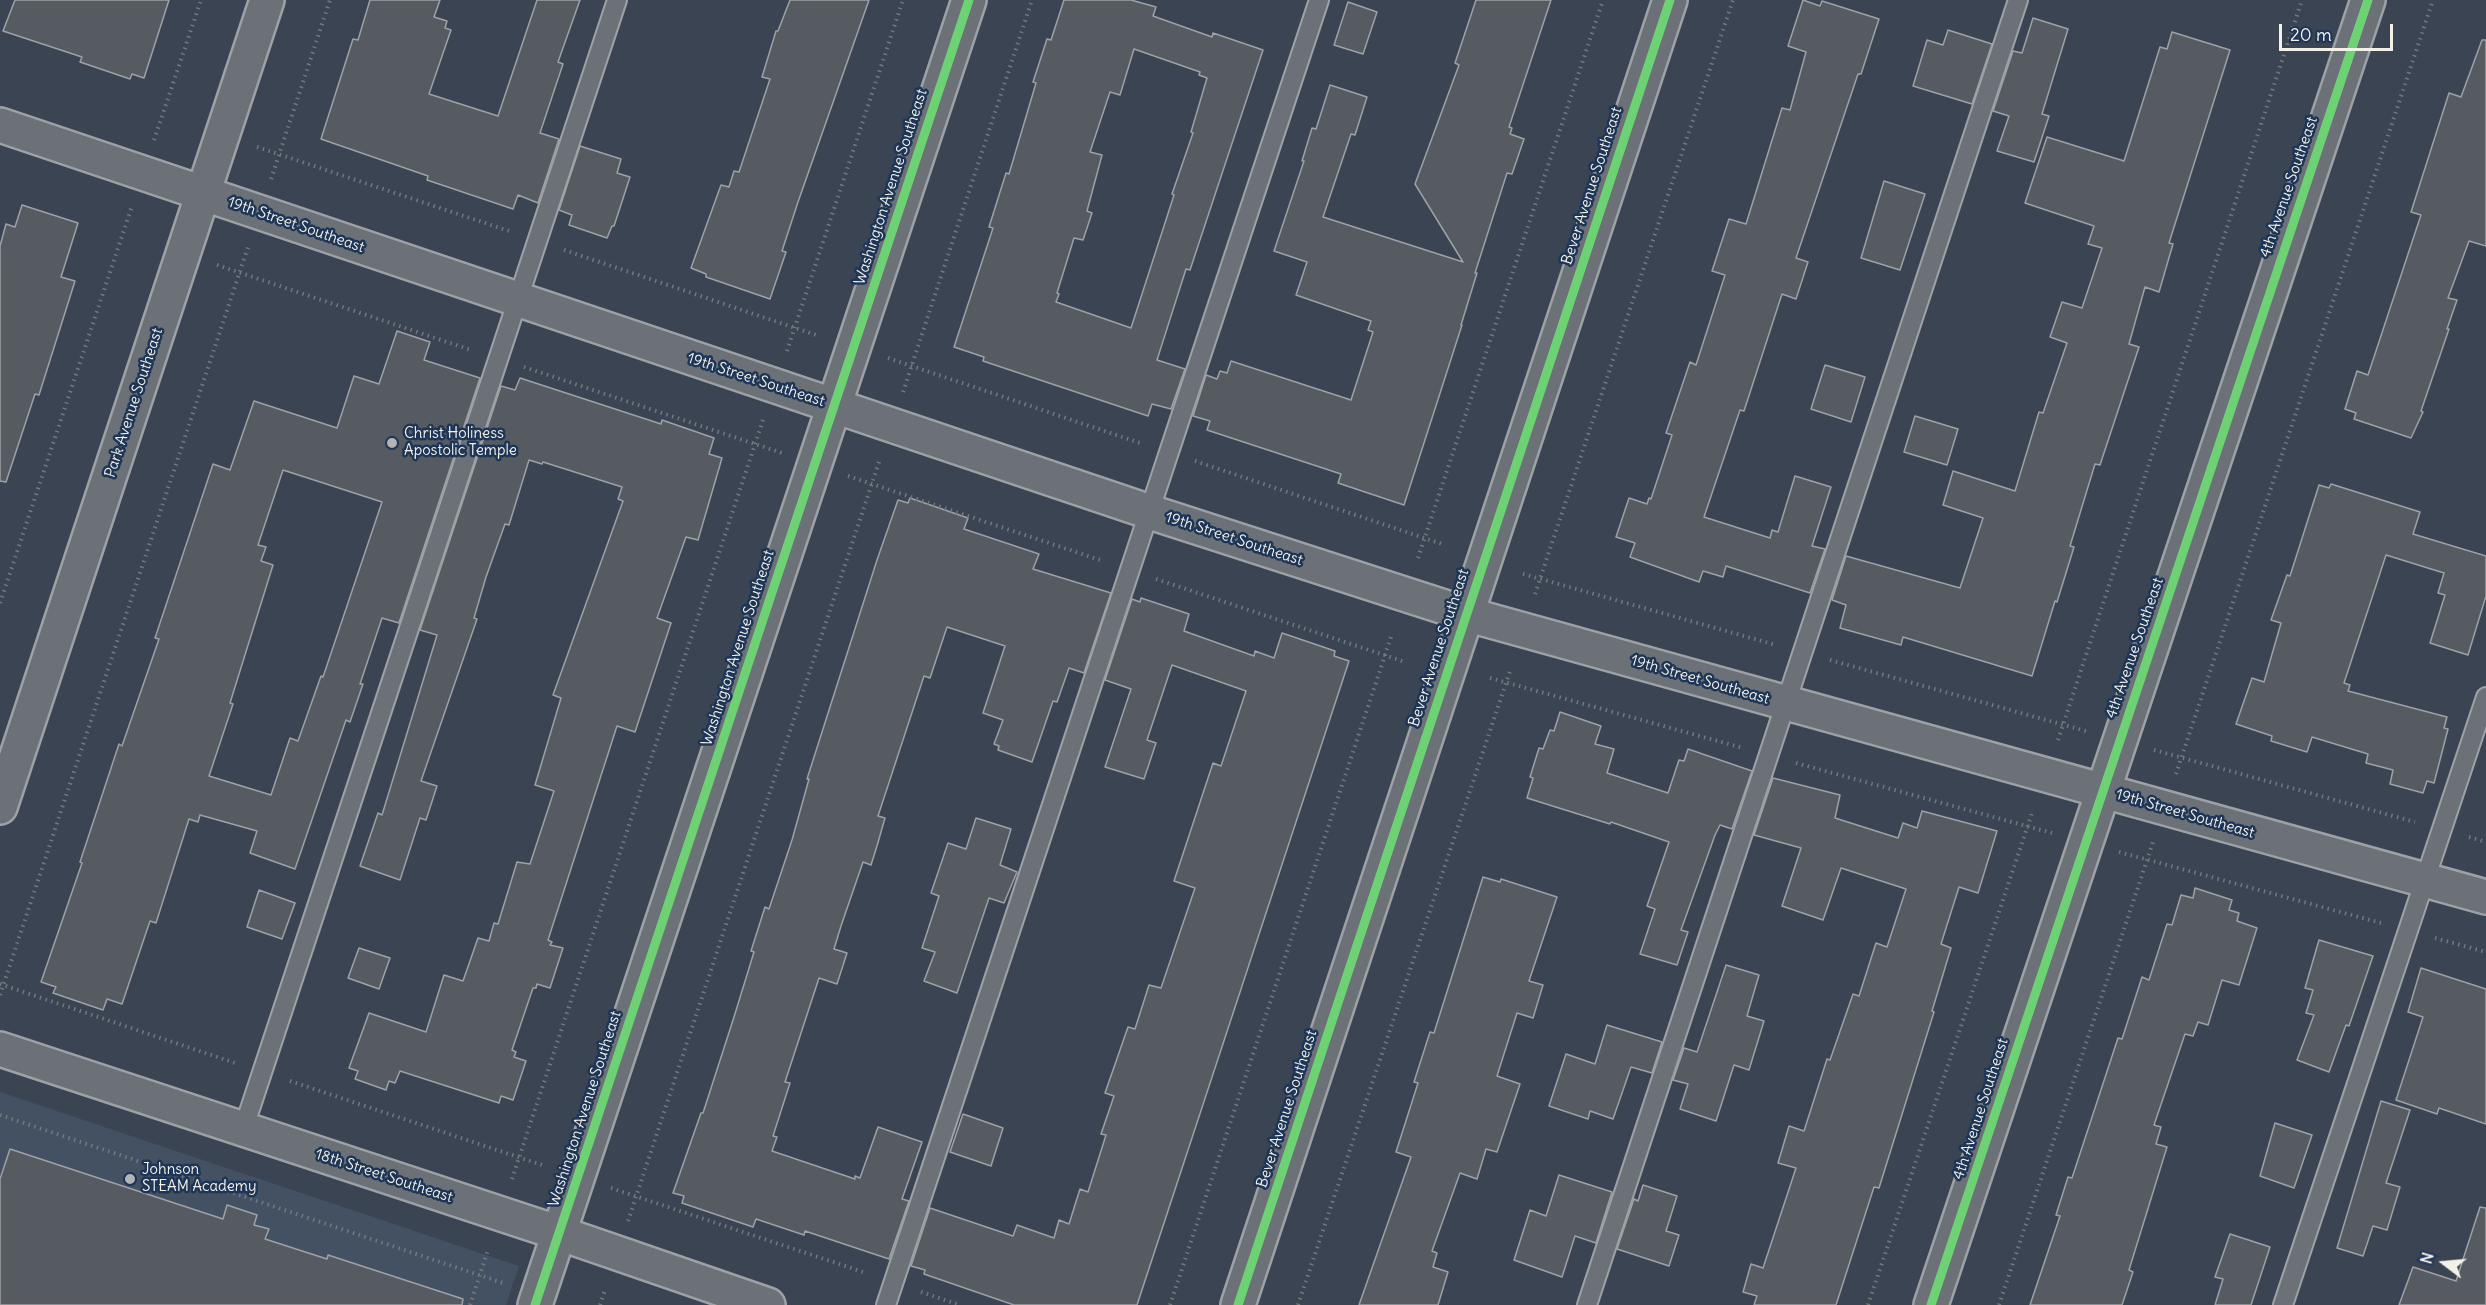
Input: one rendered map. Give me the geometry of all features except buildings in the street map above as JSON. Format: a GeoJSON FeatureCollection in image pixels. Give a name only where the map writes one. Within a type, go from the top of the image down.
{"type":"FeatureCollection","features":[{"type":"Feature","properties":{"kind":"street","name":"Park Avenue Southeast"},"geometry":{"type":"LineString","coordinates":[[0,807],[267,0]]}},
{"type":"Feature","properties":{"kind":"street","name":"Washington Avenue Southeast"},"geometry":{"type":"LineString","coordinates":[[523,1295],[559,1233],[969,0]]}},
{"type":"Feature","properties":{"kind":"street","name":"Bever Avenue Southeast"},"geometry":{"type":"LineString","coordinates":[[1238,1305],[1670,0]]}},
{"type":"Feature","properties":{"kind":"street","name":"4th Avenue Southeast"},"geometry":{"type":"LineString","coordinates":[[1931,1305],[2367,0]]}},
{"type":"Feature","properties":{"kind":"street","name":"19th Street Southeast"},"geometry":{"type":"LineString","coordinates":[[0,125],[1150,512],[1466,614],[2486,897]]}},
{"type":"Feature","properties":{"kind":"street","name":"18th Street Southeast"},"geometry":{"type":"LineString","coordinates":[[0,1049],[559,1233],[768,1305]]}},
{"type":"Feature","properties":{"kind":"lane"},"geometry":{"type":"LineString","coordinates":[[243,1130],[617,0]]}},
{"type":"Feature","properties":{"kind":"lane"},"geometry":{"type":"LineString","coordinates":[[886,1305],[1319,0]]}},
{"type":"Feature","properties":{"kind":"lane"},"geometry":{"type":"LineString","coordinates":[[1587,1305],[2018,0]]}},
{"type":"Feature","properties":{"kind":"lane"},"geometry":{"type":"LineString","coordinates":[[2283,1305],[2486,697]]}},
{"type":"Feature","properties":{"kind":"path"},"geometry":{"type":"LineString","coordinates":[[153,144],[201,0]]}},
{"type":"Feature","properties":{"kind":"path"},"geometry":{"type":"LineString","coordinates":[[270,183],[330,0]]}},
{"type":"Feature","properties":{"kind":"path"},"geometry":{"type":"LineString","coordinates":[[785,357],[903,0]]}},
{"type":"Feature","properties":{"kind":"path"},"geometry":{"type":"LineString","coordinates":[[902,395],[1032,0]]}},
{"type":"Feature","properties":{"kind":"path"},"geometry":{"type":"LineString","coordinates":[[1418,558],[1603,0]]}},
{"type":"Feature","properties":{"kind":"path"},"geometry":{"type":"LineString","coordinates":[[1536,594],[1733,0]]}},
{"type":"Feature","properties":{"kind":"path"},"geometry":{"type":"LineString","coordinates":[[2054,750],[2302,0]]}},
{"type":"Feature","properties":{"kind":"path"},"geometry":{"type":"LineString","coordinates":[[2174,781],[2433,0]]}},
{"type":"Feature","properties":{"kind":"path"},"geometry":{"type":"LineString","coordinates":[[0,603],[133,202]]}},
{"type":"Feature","properties":{"kind":"path"},"geometry":{"type":"LineString","coordinates":[[0,995],[250,243]]}},
{"type":"Feature","properties":{"kind":"path"},"geometry":{"type":"LineString","coordinates":[[511,1183],[765,414]]}},
{"type":"Feature","properties":{"kind":"path"},"geometry":{"type":"LineString","coordinates":[[628,1221],[881,457]]}},
{"type":"Feature","properties":{"kind":"path"},"geometry":{"type":"LineString","coordinates":[[1170,1305],[1392,634]]}},
{"type":"Feature","properties":{"kind":"path"},"geometry":{"type":"LineString","coordinates":[[1298,1305],[1510,671]]}},
{"type":"Feature","properties":{"kind":"path"},"geometry":{"type":"LineString","coordinates":[[2153,750],[2486,842]]}},
{"type":"Feature","properties":{"kind":"path"},"geometry":{"type":"LineString","coordinates":[[1868,1305],[2036,803]]}},
{"type":"Feature","properties":{"kind":"path"},"geometry":{"type":"LineString","coordinates":[[1999,1305],[2156,834]]}},
{"type":"Feature","properties":{"kind":"path"},"geometry":{"type":"LineString","coordinates":[[2114,850],[2486,952]]}},
{"type":"Feature","properties":{"kind":"path"},"geometry":{"type":"LineString","coordinates":[[0,1114],[480,1275],[523,1295]]}},
{"type":"Feature","properties":{"kind":"path"},"geometry":{"type":"LineString","coordinates":[[603,1185],[960,1305]]}},
{"type":"Feature","properties":{"kind":"path"},"geometry":{"type":"LineString","coordinates":[[470,1305],[488,1250]]}},
{"type":"Feature","properties":{"kind":"path"},"geometry":{"type":"LineString","coordinates":[[600,1305],[605,1290]]}},
{"type":"Feature","properties":{"kind":"shaded area","name":"Johnson STEAM Academy"},"geometry":{"type":"Polygon","coordinates":[[[0,1092],[519,1266],[506,1305],[0,1305],[0,1092]]]}},
{"type":"Feature","properties":{"kind":"cycle path"},"geometry":{"type":"LineString","coordinates":[[535,1305],[969,0]]}},
{"type":"Feature","properties":{"kind":"cycle path"},"geometry":{"type":"LineString","coordinates":[[1238,1305],[1670,0]]}},
{"type":"Feature","properties":{"kind":"cycle path"},"geometry":{"type":"LineString","coordinates":[[1931,1305],[2368,0]]}},
{"type":"Feature","properties":{"kind":"place","name":"Christ Holiness Apostolic Temple"},"geometry":{"type":"Point","coordinates":[392,443]}},
{"type":"Feature","properties":{"kind":"place","name":"Johnson STEAM Academy"},"geometry":{"type":"Point","coordinates":[130,1179]}}]}
